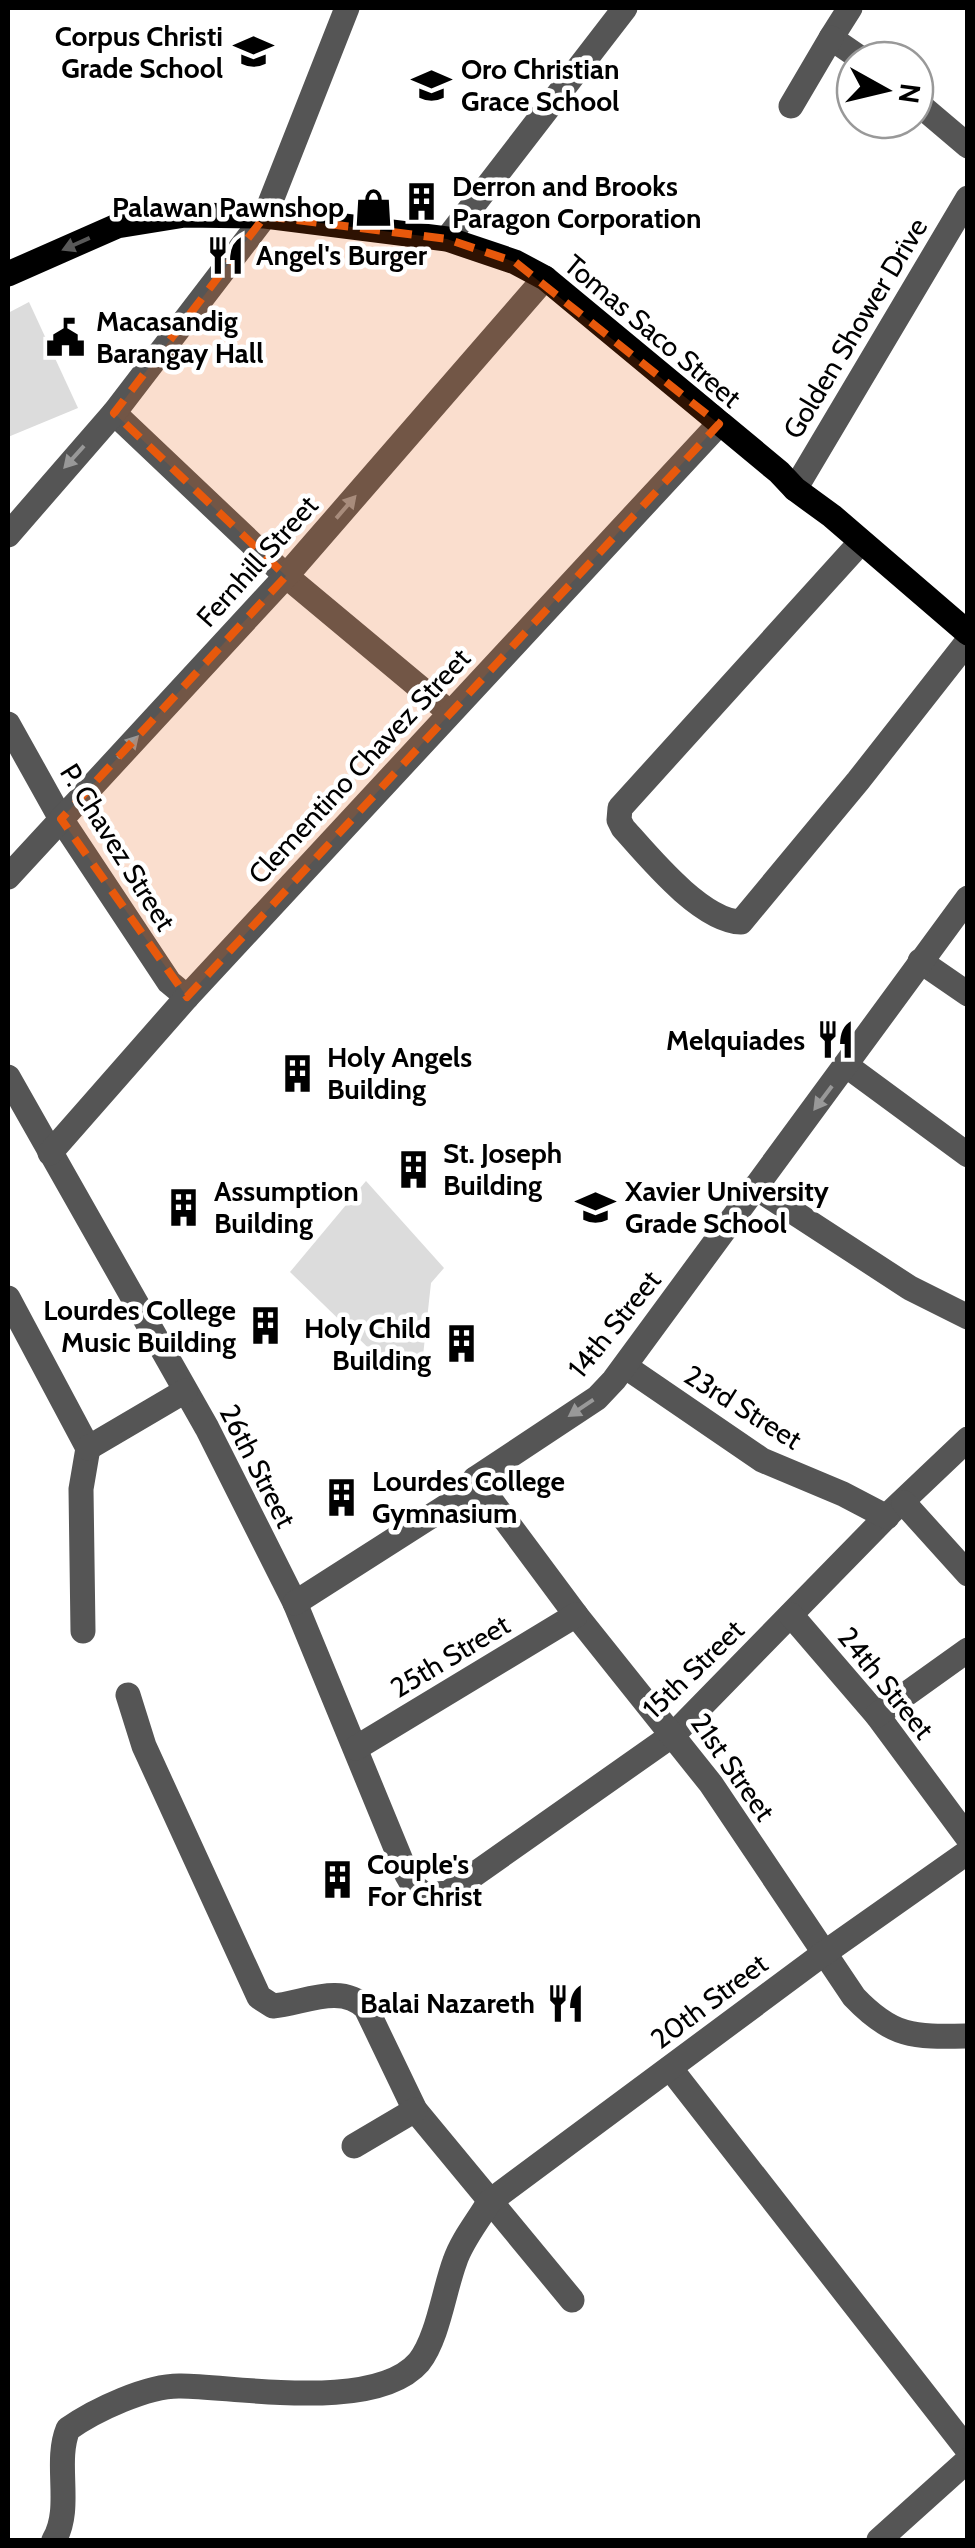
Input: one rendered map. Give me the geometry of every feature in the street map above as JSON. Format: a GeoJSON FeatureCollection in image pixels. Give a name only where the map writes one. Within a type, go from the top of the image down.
{"type":"FeatureCollection","features":[{"type":"Feature","properties":{"kind":"main road","name":"Tomas Saco Street"},"geometry":{"type":"LineString","coordinates":[[8,274],[117,226],[184,214],[265,216],[447,239],[497,255],[545,278],[968,633]]}},
{"type":"Feature","properties":{"kind":"street"},"geometry":{"type":"LineString","coordinates":[[8,535],[114,412],[265,216],[348,8]]}},
{"type":"Feature","properties":{"kind":"street"},"geometry":{"type":"LineString","coordinates":[[447,239],[624,8]]}},
{"type":"Feature","properties":{"kind":"street"},"geometry":{"type":"LineString","coordinates":[[791,106],[850,8]]}},
{"type":"Feature","properties":{"kind":"street"},"geometry":{"type":"LineString","coordinates":[[831,38],[835,41]]}},
{"type":"Feature","properties":{"kind":"street"},"geometry":{"type":"LineString","coordinates":[[935,118],[968,146]]}},
{"type":"Feature","properties":{"kind":"street","name":"Golden Shower Drive"},"geometry":{"type":"LineString","coordinates":[[794,489],[968,198]]}},
{"type":"Feature","properties":{"kind":"street","name":"Fernhill Street"},"geometry":{"type":"LineString","coordinates":[[8,877],[286,576],[545,278]]}},
{"type":"Feature","properties":{"kind":"street"},"geometry":{"type":"LineString","coordinates":[[114,412],[286,576],[449,712]]}},
{"type":"Feature","properties":{"kind":"street","name":"Clementino Chavez Street"},"geometry":{"type":"LineString","coordinates":[[50,1154],[187,997],[719,424]]}},
{"type":"Feature","properties":{"kind":"street"},"geometry":{"type":"LineString","coordinates":[[860,542],[620,808],[623,828],[662,871],[718,918],[741,922],[968,641]]}},
{"type":"Feature","properties":{"kind":"street","name":"P. Chavez Street"},"geometry":{"type":"LineString","coordinates":[[8,724],[62,818],[169,982],[187,997]]}},
{"type":"Feature","properties":{"kind":"street","name":"14th Street"},"geometry":{"type":"LineString","coordinates":[[295,1603],[461,1497],[475,1480],[597,1398],[626,1367],[968,898]]}},
{"type":"Feature","properties":{"kind":"street"},"geometry":{"type":"LineString","coordinates":[[920,961],[968,994]]}},
{"type":"Feature","properties":{"kind":"street"},"geometry":{"type":"LineString","coordinates":[[846,1066],[968,1155]]}},
{"type":"Feature","properties":{"kind":"street","name":"26th Street"},"geometry":{"type":"LineString","coordinates":[[8,1077],[207,1428],[295,1603],[407,1875],[426,1895]]}},
{"type":"Feature","properties":{"kind":"street"},"geometry":{"type":"LineString","coordinates":[[755,1187],[910,1288],[968,1316]]}},
{"type":"Feature","properties":{"kind":"street"},"geometry":{"type":"LineString","coordinates":[[8,1298],[88,1448],[81,1488],[83,1630]]}},
{"type":"Feature","properties":{"kind":"street","name":"23rd Street"},"geometry":{"type":"LineString","coordinates":[[626,1367],[762,1460],[843,1494],[895,1510]]}},
{"type":"Feature","properties":{"kind":"street"},"geometry":{"type":"LineString","coordinates":[[88,1448],[184,1392]]}},
{"type":"Feature","properties":{"kind":"street","name":"15th Street"},"geometry":{"type":"LineString","coordinates":[[426,1895],[448,1893],[674,1734],[968,1438]]}},
{"type":"Feature","properties":{"kind":"street","name":"21st Street"},"geometry":{"type":"LineString","coordinates":[[475,1480],[576,1616],[711,1784],[854,1997],[886,2026],[918,2037],[968,2036]]}},
{"type":"Feature","properties":{"kind":"street"},"geometry":{"type":"LineString","coordinates":[[895,1510],[968,1574]]}},
{"type":"Feature","properties":{"kind":"street","name":"24th Street"},"geometry":{"type":"LineString","coordinates":[[791,1614],[877,1715],[968,1838]]}},
{"type":"Feature","properties":{"kind":"street","name":"25th Street"},"geometry":{"type":"LineString","coordinates":[[356,1748],[576,1616]]}},
{"type":"Feature","properties":{"kind":"street"},"geometry":{"type":"LineString","coordinates":[[877,1715],[968,1650]]}},
{"type":"Feature","properties":{"kind":"street"},"geometry":{"type":"LineString","coordinates":[[128,1695],[144,1746],[259,1998],[273,2006],[342,1994],[366,2008],[414,2110],[572,2300]]}},
{"type":"Feature","properties":{"kind":"street","name":"20th Street"},"geometry":{"type":"LineString","coordinates":[[489,2202],[823,1954],[968,1852]]}},
{"type":"Feature","properties":{"kind":"street"},"geometry":{"type":"LineString","coordinates":[[670,2068],[968,2450]]}},
{"type":"Feature","properties":{"kind":"street"},"geometry":{"type":"LineString","coordinates":[[354,2146],[414,2110]]}},
{"type":"Feature","properties":{"kind":"street"},"geometry":{"type":"LineString","coordinates":[[54,2540],[62,2503],[65,2435],[87,2416],[130,2398],[179,2386],[283,2391],[367,2389],[395,2380],[419,2362],[461,2246],[489,2202]]}},
{"type":"Feature","properties":{"kind":"street"},"geometry":{"type":"LineString","coordinates":[[879,2540],[968,2460]]}},
{"type":"Feature","properties":{"kind":"highlighted area"},"geometry":{"type":"Polygon","coordinates":[[[265,216],[447,239],[515,262],[719,424],[187,997],[61,819],[286,576],[114,413],[265,216]]]}},
{"type":"Feature","properties":{"kind":"shaded area"},"geometry":{"type":"Polygon","coordinates":[[[29,302],[78,408],[8,437],[8,313],[29,302]]]}},
{"type":"Feature","properties":{"kind":"shaded area"},"geometry":{"type":"Polygon","coordinates":[[[366,1181],[444,1268],[431,1283],[421,1374],[387,1366],[290,1272],[366,1181]]]}},
{"type":"Feature","properties":{"kind":"place","name":"Corpus Christi Grade School"},"geometry":{"type":"Point","coordinates":[253,52]}},
{"type":"Feature","properties":{"kind":"place","name":"Oro Christian Grace School"},"geometry":{"type":"Point","coordinates":[431,85]}},
{"type":"Feature","properties":{"kind":"place","name":"Derron and Brooks Paragon Corporation"},"geometry":{"type":"Point","coordinates":[422,202]}},
{"type":"Feature","properties":{"kind":"place","name":"Palawan Pawnshop"},"geometry":{"type":"Point","coordinates":[374,207]}},
{"type":"Feature","properties":{"kind":"place","name":"Angel's Burger"},"geometry":{"type":"Point","coordinates":[226,255]}},
{"type":"Feature","properties":{"kind":"place","name":"Macasandig Barangay Hall"},"geometry":{"type":"Point","coordinates":[66,337]}},
{"type":"Feature","properties":{"kind":"place","name":"Melquiades"},"geometry":{"type":"Point","coordinates":[835,1040]}},
{"type":"Feature","properties":{"kind":"place","name":"Holy Angels Building"},"geometry":{"type":"Point","coordinates":[297,1073]}},
{"type":"Feature","properties":{"kind":"place","name":"St. Joseph Building"},"geometry":{"type":"Point","coordinates":[413,1169]}},
{"type":"Feature","properties":{"kind":"place","name":"Assumption Building"},"geometry":{"type":"Point","coordinates":[184,1207]}},
{"type":"Feature","properties":{"kind":"place","name":"Xavier University Grade School"},"geometry":{"type":"Point","coordinates":[595,1207]}},
{"type":"Feature","properties":{"kind":"place","name":"Lourdes College Music Building"},"geometry":{"type":"Point","coordinates":[266,1326]}},
{"type":"Feature","properties":{"kind":"place","name":"Holy Child Building"},"geometry":{"type":"Point","coordinates":[461,1344]}},
{"type":"Feature","properties":{"kind":"place","name":"Lourdes College Gymnasium"},"geometry":{"type":"Point","coordinates":[342,1497]}},
{"type":"Feature","properties":{"kind":"place","name":"Couple's For Christ"},"geometry":{"type":"Point","coordinates":[337,1880]}},
{"type":"Feature","properties":{"kind":"place","name":"Balai Nazareth"},"geometry":{"type":"Point","coordinates":[565,2003]}}]}
